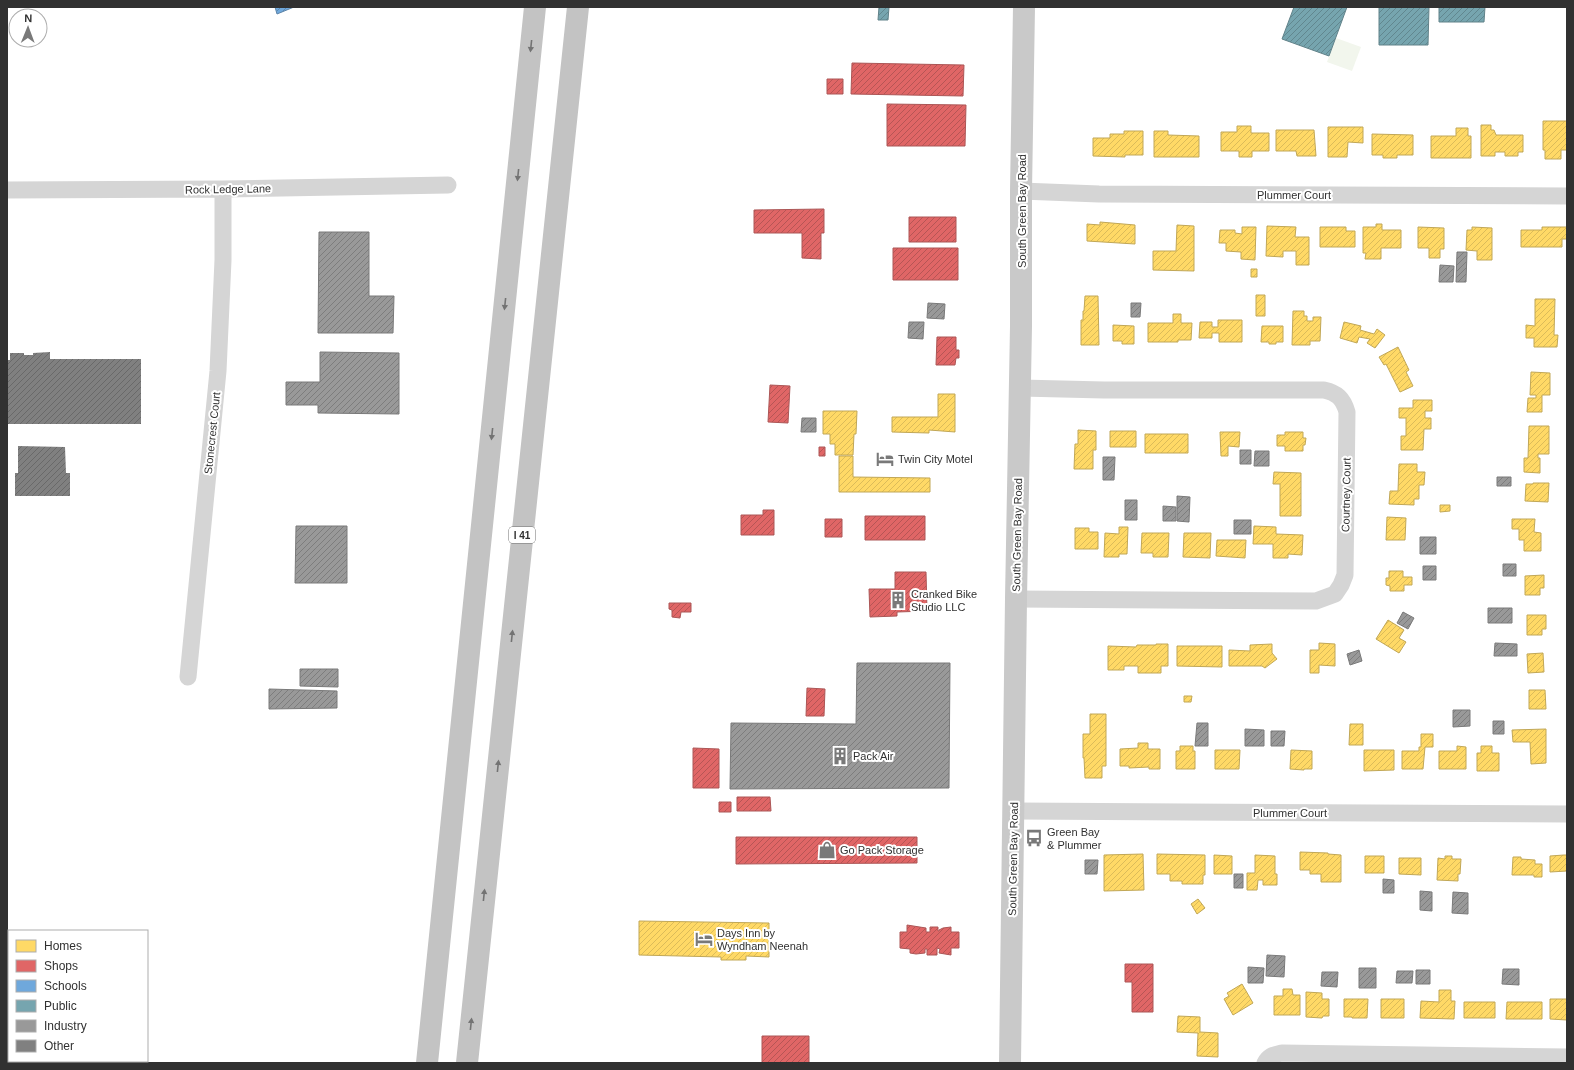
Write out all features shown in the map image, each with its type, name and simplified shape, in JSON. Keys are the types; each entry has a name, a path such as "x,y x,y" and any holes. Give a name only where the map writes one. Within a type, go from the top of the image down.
{"highway":[{"path":"427,1063 535,7"},
{"name":"I 41","path":"467,1063 578,7"}],"main road":[{"name":"South Green Bay Road","path":"1010,1063 1021,326 1021,191 1024,7"}],"street":[{"name":"Rock Ledge Lane","path":"7,190 223,189 448,185"},
{"name":"Stonecrest Court","path":"188,677 218,371 223,260 223,189"},
{"name":"Plummer Court","path":"1021,191 1099,194 1567,196"},
{"name":"Courtney Court","path":"1016,599 1316,601 1335,594 1345,575 1347,412 1344,402 1340,396 1333,392 1324,390 1104,390 1020,388"},
{"name":"Plummer Court","path":"1014,811 1567,814"},
{"path":"1266,1061 1273,1055 1282,1053 1567,1057"}],"shaded area":[{"path":"1336,38 1361,47 1352,71 1327,62"}],"building: Homes":[{"path":"1543,121 1567,121 1567,150 1561,150 1561,159 1545,159 1545,150 1543,150"},
{"path":"1481,125 1491,125 1491,130 1494,130 1496,135 1523,135 1523,152 1518,152 1518,156 1505,156 1505,152 1495,152 1495,156 1481,156"},
{"path":"1237,126 1251,126 1251,133 1269,133 1269,151 1252,151 1252,157 1239,157 1239,151 1221,151 1221,132 1237,132"},
{"path":"1328,127 1363,127 1363,143 1348,142 1347,157 1328,157"},
{"path":"1456,128 1468,128 1468,136 1471,136 1471,158 1431,158 1431,136 1456,136"},
{"path":"1276,130 1314,130 1316,156 1297,156 1296,151 1276,151"},
{"path":"1124,131 1143,131 1143,155 1125,155 1125,157 1093,156 1093,138 1110,138 1110,134 1124,134"},
{"path":"1154,131 1168,131 1168,135 1199,136 1199,157 1154,157"},
{"path":"1372,134 1413,135 1413,155 1397,155 1397,158 1383,158 1383,155 1372,155"},
{"path":"1100,222 1135,225 1135,244 1087,241 1087,224 1100,225"},
{"path":"1376,224 1382,224 1382,230 1401,230 1401,248 1381,248 1381,259 1365,259 1366,253 1363,253 1363,227 1376,227"},
{"path":"1177,225 1194,226 1194,271 1153,270 1153,251 1176,251"},
{"path":"1267,226 1296,227 1295,237 1309,237 1309,265 1296,265 1296,251 1283,251 1283,257 1266,256"},
{"path":"1242,227 1256,227 1255,260 1241,259 1241,252 1226,251 1226,243 1219,243 1220,230 1235,230 1235,233 1242,234"},
{"path":"1320,227 1346,227 1346,231 1355,231 1355,247 1320,247"},
{"path":"1418,227 1444,228 1444,249 1440,249 1440,258 1429,258 1429,248 1418,248"},
{"path":"1472,227 1492,228 1492,260 1477,260 1477,251 1466,250 1467,230 1472,230"},
{"path":"1542,227 1567,227 1567,239 1562,239 1562,247 1521,247 1521,230 1542,230"},
{"path":"1251,269 1257,269 1257,277 1251,277"},
{"path":"1256,295 1265,295 1265,316 1256,316"},
{"path":"1085,296 1098,296 1099,345 1081,345 1081,320 1083,320"},
{"path":"1535,299 1555,299 1554,335 1558,335 1557,347 1534,347 1534,338 1526,338 1526,325 1535,326"},
{"path":"1293,311 1304,311 1304,316 1307,316 1307,321 1313,321 1313,317 1321,317 1320,341 1310,341 1310,345 1292,345"},
{"path":"1173,314 1181,314 1181,323 1192,323 1191,340 1178,340 1178,342 1148,342 1148,323 1173,323"},
{"path":"1218,320 1242,320 1242,342 1219,342 1219,333 1212,333 1212,338 1199,338 1200,322 1212,322 1212,327 1218,327"},
{"path":"1344,322 1361,326 1360,330 1374,334 1377,329 1385,335 1375,348 1367,343 1370,339 1359,337 1357,343 1340,338"},
{"path":"1113,325 1134,326 1134,344 1122,344 1122,341 1113,341"},
{"path":"1262,326 1283,326 1283,342 1269,344 1269,342 1261,342"},
{"path":"1398,347 1409,370 1406,372 1413,386 1400,392 1386,364 1384,365 1379,357"},
{"path":"1531,372 1550,373 1550,395 1542,395 1542,412 1527,412 1528,398 1536,398 1536,395 1530,395"},
{"path":"938,394 955,394 955,432 929,430 929,433 892,432 892,417 938,417"},
{"path":"1413,400 1432,400 1432,411 1425,411 1425,418 1431,418 1431,429 1424,429 1423,450 1401,450 1401,436 1406,436 1406,418 1399,418 1399,408 1413,408"},
{"path":"823,411 857,411 853,455 835,455 835,444 830,444 830,434 823,434"},
{"path":"1529,426 1549,426 1549,454 1538,454 1538,458 1540,458 1540,473 1524,472 1524,458 1528,458"},
{"path":"1078,430 1096,431 1096,450 1093,450 1093,469 1074,469 1075,444 1078,444"},
{"path":"1110,431 1136,431 1136,447 1110,447"},
{"path":"1220,432 1240,432 1239,447 1228,446 1228,456 1221,456"},
{"path":"1285,432 1303,432 1303,438 1306,438 1305,445 1303,445 1303,451 1285,451 1285,446 1277,446 1277,435 1285,435"},
{"path":"1145,434 1188,434 1188,453 1145,453"},
{"path":"839,456 853,456 853,477 930,478 930,492 839,492"},
{"path":"1399,464 1417,464 1417,472 1425,472 1424,485 1419,485 1419,499 1414,499 1414,505 1389,504 1390,491 1398,491"},
{"path":"1274,472 1301,473 1301,516 1280,516 1280,484 1273,484"},
{"path":"1549,483 1548,502 1525,501 1526,484"},
{"path":"1440,505 1450,505 1450,511 1440,512"},
{"path":"1387,517 1406,518 1405,540 1386,540"},
{"path":"1512,519 1535,519 1534,532 1541,533 1541,551 1524,551 1524,540 1519,540 1519,529 1512,529"},
{"path":"1254,526 1276,527 1276,534 1303,535 1302,555 1288,554 1288,558 1273,558 1273,544 1253,544"},
{"path":"1119,527 1128,527 1127,554 1119,554 1119,557 1104,557 1105,533 1119,534"},
{"path":"1075,528 1089,528 1089,532 1098,532 1098,549 1075,549"},
{"path":"1142,533 1169,533 1168,557 1153,557 1153,553 1141,553"},
{"path":"1184,533 1211,533 1210,558 1183,557"},
{"path":"1217,540 1246,540 1245,558 1216,556"},
{"path":"1389,571 1403,571 1403,577 1412,577 1412,585 1404,585 1404,591 1390,591 1390,586 1386,585 1386,578 1389,578"},
{"path":"1544,575 1544,588 1540,588 1540,595 1525,595 1525,576"},
{"path":"1527,615 1546,615 1546,629 1542,629 1542,635 1527,635"},
{"path":"1388,620 1404,630 1399,638 1406,642 1399,653 1376,639"},
{"path":"1319,643 1335,644 1335,666 1319,665 1319,673 1310,673 1310,650 1319,650"},
{"path":"1168,644 1168,666 1161,666 1161,673 1138,673 1138,666 1124,666 1124,670 1108,670 1108,646 1136,647 1137,645"},
{"path":"1272,644 1272,653 1277,659 1265,668 1262,666 1229,666 1229,650 1250,651 1250,645"},
{"path":"1177,646 1222,646 1222,667 1177,666"},
{"path":"1543,653 1544,672 1528,673 1527,654"},
{"path":"1529,690 1545,690 1546,709 1529,709"},
{"path":"1184,696 1192,696 1191,702 1184,702"},
{"path":"1090,714 1106,714 1106,766 1102,766 1102,778 1085,778 1083,734 1090,734"},
{"path":"1350,724 1363,724 1363,745 1349,745"},
{"path":"1546,729 1546,763 1531,764 1530,742 1513,742 1512,730"},
{"path":"1421,734 1433,734 1433,747 1425,747 1423,769 1402,769 1402,751 1419,751 1419,747 1421,747"},
{"path":"1138,743 1148,743 1148,749 1160,749 1160,769 1149,769 1149,767 1129,768 1129,766 1120,766 1120,749 1138,748"},
{"path":"1180,746 1193,746 1193,751 1195,751 1195,769 1176,769 1176,751 1180,751"},
{"path":"1457,746 1466,747 1466,769 1439,769 1439,751 1457,751"},
{"path":"1481,746 1492,746 1492,753 1499,753 1499,771 1477,771 1477,753 1481,753"},
{"path":"1215,750 1240,750 1239,769 1215,769"},
{"path":"1291,750 1312,751 1312,769 1290,769"},
{"path":"1364,750 1394,750 1394,770 1364,771"},
{"path":"1300,852 1341,855 1341,882 1321,882 1321,874 1310,874 1310,870 1300,870"},
{"path":"1143,854 1144,890 1104,891 1104,855"},
{"path":"1157,854 1205,855 1205,875 1203,875 1203,884 1182,884 1182,881 1170,881 1170,874 1157,874"},
{"path":"1214,855 1232,856 1232,874 1214,874"},
{"path":"1255,855 1275,856 1275,874 1277,874 1277,885 1263,885 1263,880 1258,880 1257,890 1247,890 1247,873 1255,873"},
{"path":"1567,855 1567,871 1550,872 1550,856"},
{"path":"1365,856 1384,856 1384,873 1365,873"},
{"path":"1445,856 1452,856 1452,859 1461,859 1458,881 1437,880 1438,858 1445,859"},
{"path":"1513,857 1535,860 1535,864 1542,864 1542,877 1534,877 1534,875 1512,875"},
{"path":"1399,858 1421,858 1421,875 1399,874"},
{"path":"1198,899 1205,908 1197,914 1191,904"},
{"name":"Days Inn by Wyndham Neenah","path":"639,921 769,923 769,957 746,956 746,960 721,960 721,957 639,955"},
{"path":"1242,984 1253,1003 1233,1015 1224,999 1229,996 1227,993"},
{"path":"1283,989 1292,989 1293,995 1300,995 1300,1015 1274,1015 1274,996 1283,996"},
{"path":"1439,990 1451,990 1451,1001 1455,1001 1454,1019 1420,1018 1421,1001 1439,1002"},
{"path":"1306,992 1322,993 1322,999 1329,999 1329,1016 1323,1016 1322,1018 1306,1017"},
{"path":"1344,999 1368,999 1367,1018 1344,1017"},
{"path":"1381,999 1404,999 1404,1018 1381,1018"},
{"path":"1550,999 1567,999 1567,1020 1550,1019"},
{"path":"1464,1002 1495,1002 1495,1018 1464,1018"},
{"path":"1507,1002 1542,1002 1542,1019 1506,1019"},
{"path":"1178,1016 1200,1017 1200,1032 1218,1033 1218,1057 1197,1056 1198,1033 1177,1032"}],"building: Shops":[{"path":"852,63 964,65 963,96 851,94"},
{"path":"827,79 843,79 843,94 827,94"},
{"path":"887,104 966,105 965,146 887,146"},
{"path":"824,209 824,233 821,233 821,259 802,258 802,233 754,233 754,210"},
{"path":"909,217 956,217 956,242 909,242"},
{"path":"893,248 958,248 958,280 893,280"},
{"path":"937,337 956,337 956,350 959,350 959,358 956,358 955,365 936,365"},
{"path":"770,385 790,386 788,423 768,422"},
{"path":"819,447 825,447 825,456 819,456"},
{"path":"763,510 774,510 774,535 741,535 741,515 763,515"},
{"path":"865,516 925,516 925,540 865,540"},
{"path":"825,519 842,519 842,537 825,537"},
{"name":"Cranked Bike Studio LLC","path":"895,572 926,572 927,611 897,612 897,616 870,617 869,589 895,589"},
{"path":"669,603 691,603 691,612 681,612 680,618 672,617 672,610 669,609"},
{"path":"807,688 825,689 824,716 806,716"},
{"path":"693,748 719,749 719,788 693,788"},
{"path":"737,797 770,797 771,811 737,811"},
{"path":"719,802 731,802 731,812 719,812"},
{"name":"Go Pack Storage","path":"736,837 917,837 917,863 736,864"},
{"path":"907,925 926,928 926,932 930,932 930,927 938,927 939,931 943,928 951,927 951,932 959,932 959,948 951,948 951,955 939,953 940,949 937,948 937,955 927,955 927,949 925,949 925,953 910,953 910,949 900,948 900,932 907,932"},
{"path":"1125,964 1153,964 1153,1012 1132,1012 1132,982 1125,982"},
{"path":"762,1036 809,1036 809,1063 762,1063"}],"building: Schools":[{"path":"275,7 294,7 277,14"}],"building: Public":[{"path":"879,7 889,7 888,20 878,20"},
{"path":"1294,7 1347,7 1329,56 1282,39"},
{"path":"1379,7 1429,7 1428,45 1379,45"},
{"path":"1439,7 1485,7 1484,22 1439,22"}],"building: Industry":[{"path":"319,232 369,232 369,296 394,296 393,333 318,333"},
{"path":"1457,252 1467,252 1466,282 1456,282"},
{"path":"1440,265 1454,266 1453,282 1439,282"},
{"path":"928,303 945,304 944,319 927,318"},
{"path":"1131,303 1141,303 1140,317 1131,317"},
{"path":"909,322 924,322 923,339 908,338"},
{"path":"320,352 399,353 399,414 318,413 318,405 286,405 286,382 320,382"},
{"path":"802,418 816,418 816,432 801,432"},
{"path":"1240,450 1251,450 1251,464 1240,464"},
{"path":"1255,451 1269,451 1269,466 1254,466"},
{"path":"1103,457 1115,457 1114,480 1103,480"},
{"path":"1497,477 1511,477 1511,486 1497,486"},
{"path":"1177,496 1190,497 1189,522 1177,521"},
{"path":"1125,500 1137,500 1137,520 1125,520"},
{"path":"1163,506 1176,507 1176,521 1163,521"},
{"path":"1234,520 1251,520 1251,534 1234,534"},
{"path":"296,526 347,526 347,583 295,583"},
{"path":"1420,537 1436,537 1436,554 1420,554"},
{"path":"1503,564 1516,564 1516,576 1503,576"},
{"path":"1423,566 1436,566 1436,580 1423,580"},
{"path":"1488,608 1512,608 1512,623 1488,623"},
{"path":"1403,612 1414,618 1408,629 1397,623"},
{"path":"1495,643 1517,644 1517,656 1494,656"},
{"path":"1359,650 1362,661 1350,665 1347,654"},
{"name":"Pack Air","path":"857,663 950,663 949,788 730,789 731,723 856,724"},
{"path":"300,669 338,669 338,687 300,686"},
{"path":"269,689 337,691 337,708 269,709"},
{"path":"1453,710 1470,710 1470,726 1453,727"},
{"path":"1493,721 1504,721 1504,734 1493,734"},
{"path":"1197,723 1208,723 1208,746 1195,746"},
{"path":"1245,729 1264,730 1264,746 1245,746"},
{"path":"1271,731 1285,731 1284,746 1271,746"},
{"path":"1085,860 1098,860 1097,874 1085,874"},
{"path":"1234,874 1243,874 1243,888 1234,888"},
{"path":"1383,879 1394,880 1394,893 1383,893"},
{"path":"1420,891 1432,892 1432,911 1420,910"},
{"path":"1453,892 1468,893 1468,914 1452,913"},
{"path":"1267,955 1285,956 1284,977 1266,976"},
{"path":"1248,967 1264,968 1263,983 1248,983"},
{"path":"1359,968 1376,968 1376,988 1359,988"},
{"path":"1503,969 1519,969 1519,985 1502,984"},
{"path":"1416,970 1430,970 1430,984 1416,984"},
{"path":"1397,971 1413,971 1412,983 1396,983"},
{"path":"1322,972 1338,972 1337,987 1321,986"}],"building: Other":[{"path":"50,352 50,359 141,359 141,424 7,424 7,360 10,360 10,353 24,353 24,355 33,355 33,353"},
{"path":"18,446 65,447 66,473 70,473 70,496 15,496 15,473 18,473"}],"place":[{"name":"Twin City Motel","path":"885,459"},
{"name":"Cranked Bike Studio LLC","path":"898,600"},
{"name":"Pack Air","path":"840,756"},
{"name":"Green Bay & Plummer","path":"1034,838"},
{"name":"Go Pack Storage","path":"827,850"},
{"name":"Days Inn by Wyndham Neenah","path":"704,939"}]}
